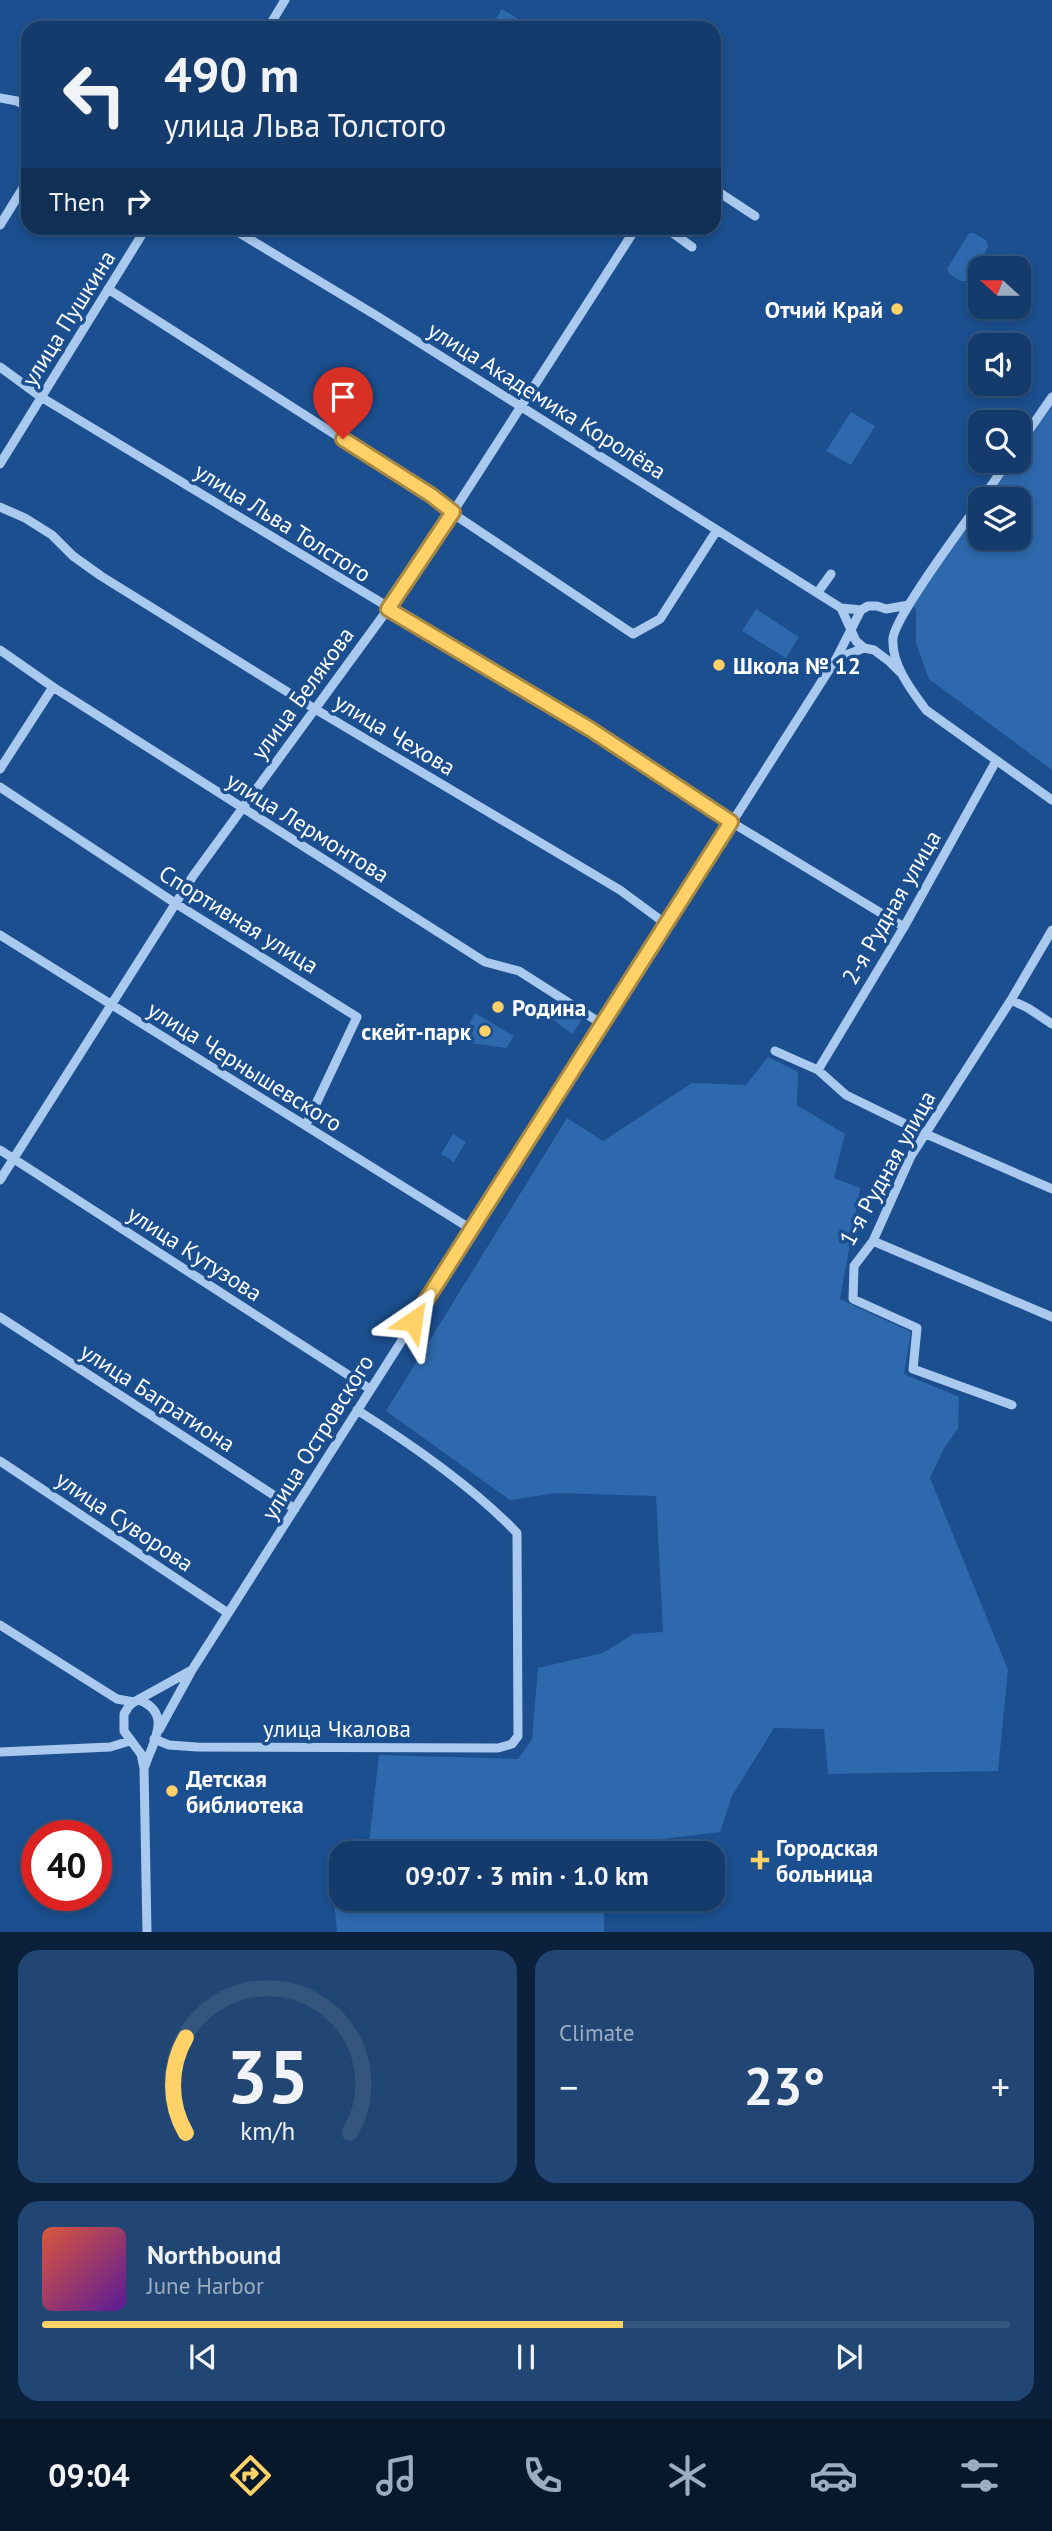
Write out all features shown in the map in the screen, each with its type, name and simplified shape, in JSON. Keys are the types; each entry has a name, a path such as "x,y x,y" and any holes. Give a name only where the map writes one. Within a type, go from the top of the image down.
{"street":[{"path":"272,21 285,0"},
{"path":"0,98 21,103"},
{"path":"0,225 21,191"},
{"path":"721,194 755,216"},
{"name":"улица Пушкина","path":"0,464 142,235"},
{"name":"улица Академика Королёва","path":"242,235 841,608"},
{"name":"улица Белякова","path":"0,1181 176,903 242,807 388,609 631,235"},
{"path":"676,235 692,247"},
{"path":"108,289 431,495 633,634 660,619 717,530"},
{"name":"улица Льва Толстого","path":"0,367 41,397 590,729 731,822 904,927"},
{"path":"1031,427 1052,397"},
{"name":"улица Чехова","path":"0,507 25,518 52,535 73,556 101,576 315,709 620,890 666,924"},
{"path":"968,519 895,630 893,640 902,674 910,690 926,710 1052,800"},
{"path":"818,592 831,574"},
{"path":"852,629 861,610 868,606 886,609 909,606"},
{"path":"841,608 861,610"},
{"path":"841,608 856,641 902,674"},
{"path":"886,609 893,620 895,630"},
{"name":"улица Островского","path":"144,1768 156,1735 192,1670 836,659 852,629"},
{"path":"836,659 881,648 893,640"},
{"name":"улица Лермонтова","path":"0,650 53,687 485,962 519,971 602,1024"},
{"path":"0,769 53,687"},
{"name":"2-я Рудная улица","path":"818,1070 904,927 996,761"},
{"name":"Спортивная улица","path":"0,787 176,903 357,1017 306,1125"},
{"name":"1-я Рудная улица","path":"1013,1405 913,1369 916,1328 853,1299 854,1266 873,1241 911,1156 1052,930"},
{"name":"улица Чернышевского","path":"0,935 471,1229"},
{"path":"1010,1000 1052,1024"},
{"path":"775,1051 818,1070 845,1095 1052,1189"},
{"name":"улица Кутузова","path":"0,1150 370,1389"},
{"path":"873,1241 1052,1317"},
{"name":"улица Багратиона","path":"0,1317 295,1509"},
{"name":"улица Чкалова","path":"156,1735 169,1745 197,1747 498,1748 512,1744 517,1736 517,1532 497,1512 393,1433 357,1410"},
{"name":"улица Суворова","path":"0,1461 228,1613"},
{"path":"0,1625 117,1699 136,1701 152,1707 157,1714 156,1735 141,1742 130,1741 110,1747 0,1752"},
{"name":"улица Островского","path":"136,1701 192,1670"},
{"path":"117,1699 125,1713"},
{"path":"130,1741 122,1722 125,1713 136,1701"},
{"name":"улица Островского","path":"130,1741 141,1754 144,1768 147,1932"}],"shaded area":[{"path":"502,9 522,21 494,21"},
{"path":"969,233 987,241 988,247 983,256 968,256 968,281 961,281 949,274 947,269"},
{"path":"1052,400 1052,770 929,679 916,643 916,610 911,603 968,520 968,550 1031,550 1031,487 991,487 1001,473 1031,473 1031,431"},
{"path":"851,412 875,426 851,465 826,451"},
{"path":"756,609 799,637 786,658 742,631"},
{"path":"558,998 585,1015 572,1034 552,1019 552,1007"},
{"name":"скейт-парк","path":"475,1013 514,1036 506,1048 449,1040 454,1030 465,1031"},
{"path":"768,1057 798,1072 797,1105 845,1134 834,1178 860,1188 840,1299 911,1332 904,1374 959,1397 958,1429 944,1448 930,1478 1008,1670 998,1771 828,1774 824,1729 774,1728 732,1796 720,1832 647,1841 369,1841 379,1755 518,1759 532,1739 538,1668 603,1653 633,1634 663,1632 656,1496 556,1493 510,1500 386,1411 567,1118 603,1141 692,1083 746,1085"},
{"path":"453,1134 466,1142 454,1162 441,1154"},
{"path":"335,1911 604,1911 604,1932 337,1932"}],"place":[{"name":"Отчий Край","path":"897,309"},
{"name":"Школа № 12","path":"719,665"},
{"name":"Родина","path":"498,1007"},
{"name":"скейт-парк","path":"485,1031"},
{"name":"Детская библиотека","path":"172,1791"},
{"name":"Городская больница","path":"760,1860"}],"route":[{"path":"343,439 453,512 388,609 590,729 731,822 413,1321"}]}
